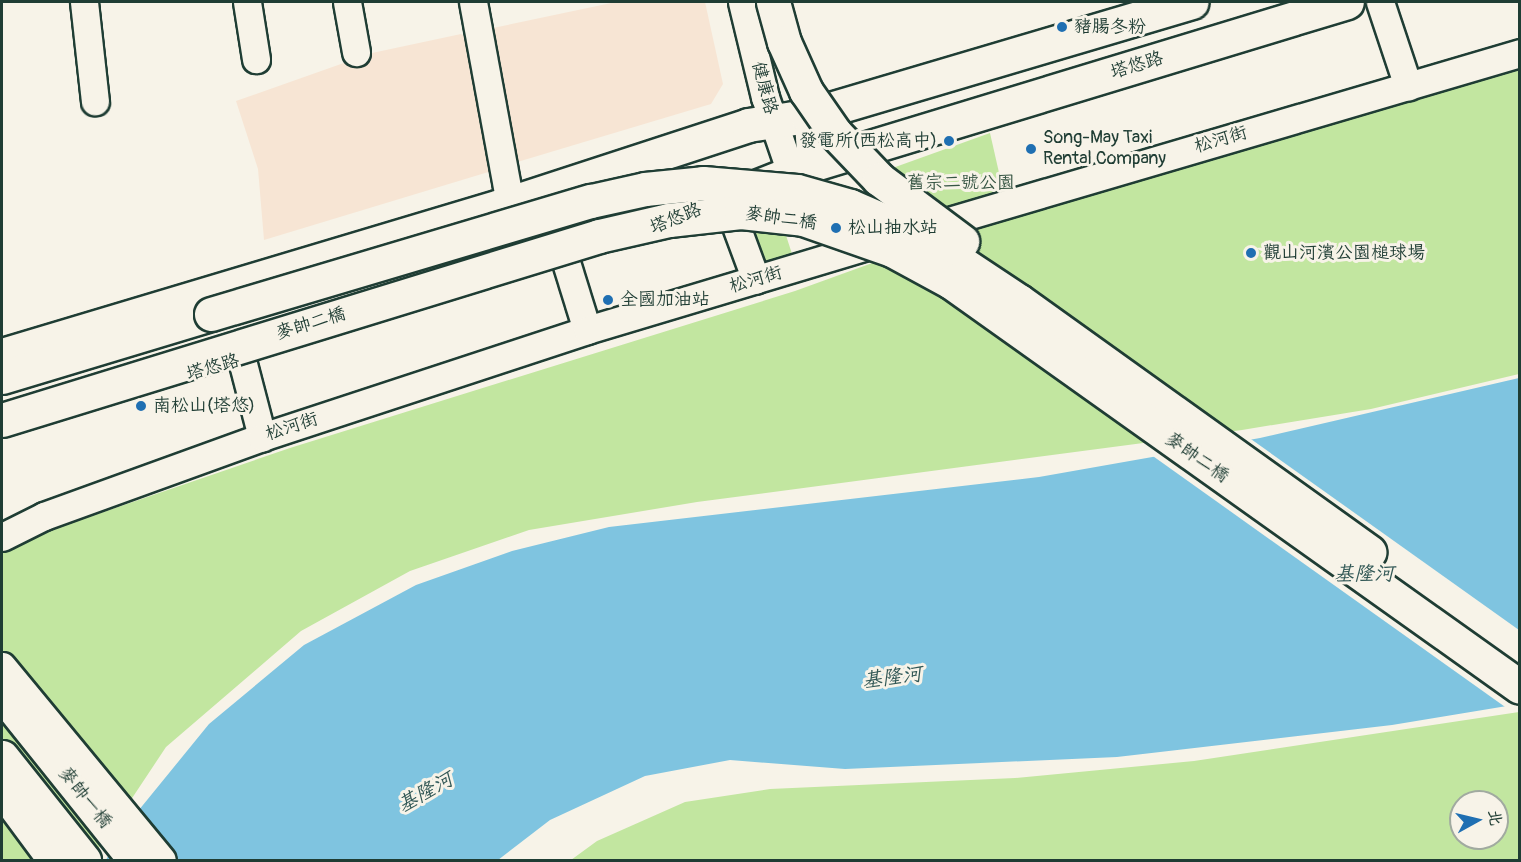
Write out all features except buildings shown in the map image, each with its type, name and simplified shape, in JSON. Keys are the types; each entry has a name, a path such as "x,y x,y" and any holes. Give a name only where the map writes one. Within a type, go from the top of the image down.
{"main road":[{"path":"2,355 510,203 748,125 807,116 1191,2"},
{"name":"塔悠路","path":"2,428 242,360 734,206 801,170 1347,2"},
{"path":"768,6 806,91 835,133 879,178 987,260 1019,301"},
{"name":"麥帥二橋","path":"2,377 591,201 645,189 703,183 787,189 850,207 924,238 1019,301 1520,659"},
{"path":"2,398 626,212 687,201 734,206"},
{"name":"麥帥二橋","path":"2,420 599,236 734,206 803,219 850,232 892,250 951,282 1520,687"},
{"name":"麥帥一橋","path":"2,694 134,861"},
{"path":"2,756 84,861"}],"street":[{"path":"84,2 95,101"},
{"path":"247,2 256,59"},
{"path":"347,2 356,52"},
{"path":"1380,2 1408,87"},
{"name":"健康路","path":"768,6 807,116 801,170"},
{"name":"健康路","path":"768,6 772,121 801,170"},
{"path":"475,12 510,203"},
{"name":"松河街","path":"2,537 44,516 262,437 587,330 1000,204 1520,53"},
{"path":"734,206 756,280"},
{"path":"565,259 587,330"},
{"path":"242,360 262,437"},
{"path":"2,666 162,861"},
{"path":"2,794 51,861"}],"shaded area":[{"path":"616,2 705,2 723,84 711,104 514,163 488,37 493,28"},
{"path":"461,34 470,41 495,170 264,240 258,169 236,101 372,53"}],"green space":[{"path":"1519,68 1519,374 1371,409 1242,430 697,502 529,530 410,571 301,631 166,747 91,860 2,860 2,553 19,541 290,448 795,291 969,228"},
{"name":"舊宗二號公園","path":"990,133 1007,208 951,224 887,170"},
{"path":"781,220 795,264 761,275 747,231"},
{"path":"1519,712 1519,860 571,860 597,841 685,802 770,789 1015,778 1194,761"}],"water":[{"name":"基隆河","path":"1519,378 1519,704 1392,725 1117,757 845,769 730,760 645,776 550,820 498,860 106,860 121,832 209,724 304,645 416,585 512,551 609,527 1039,477 1260,438"}],"pier":[{"path":"1248,437 1519,630 1520,707 1508,709 1150,454"}],"place":[{"name":"豬腸冬粉","path":"1062,27"},
{"name":"發電所(西松高中)","path":"949,141"},
{"name":"Song-May Taxi Rental Company","path":"1031,149"},
{"name":"松山抽水站","path":"836,228"},
{"name":"觀山河濱公園槌球場","path":"1251,253"},
{"name":"全國加油站","path":"608,300"},
{"name":"南松山(塔悠)","path":"141,406"}]}
